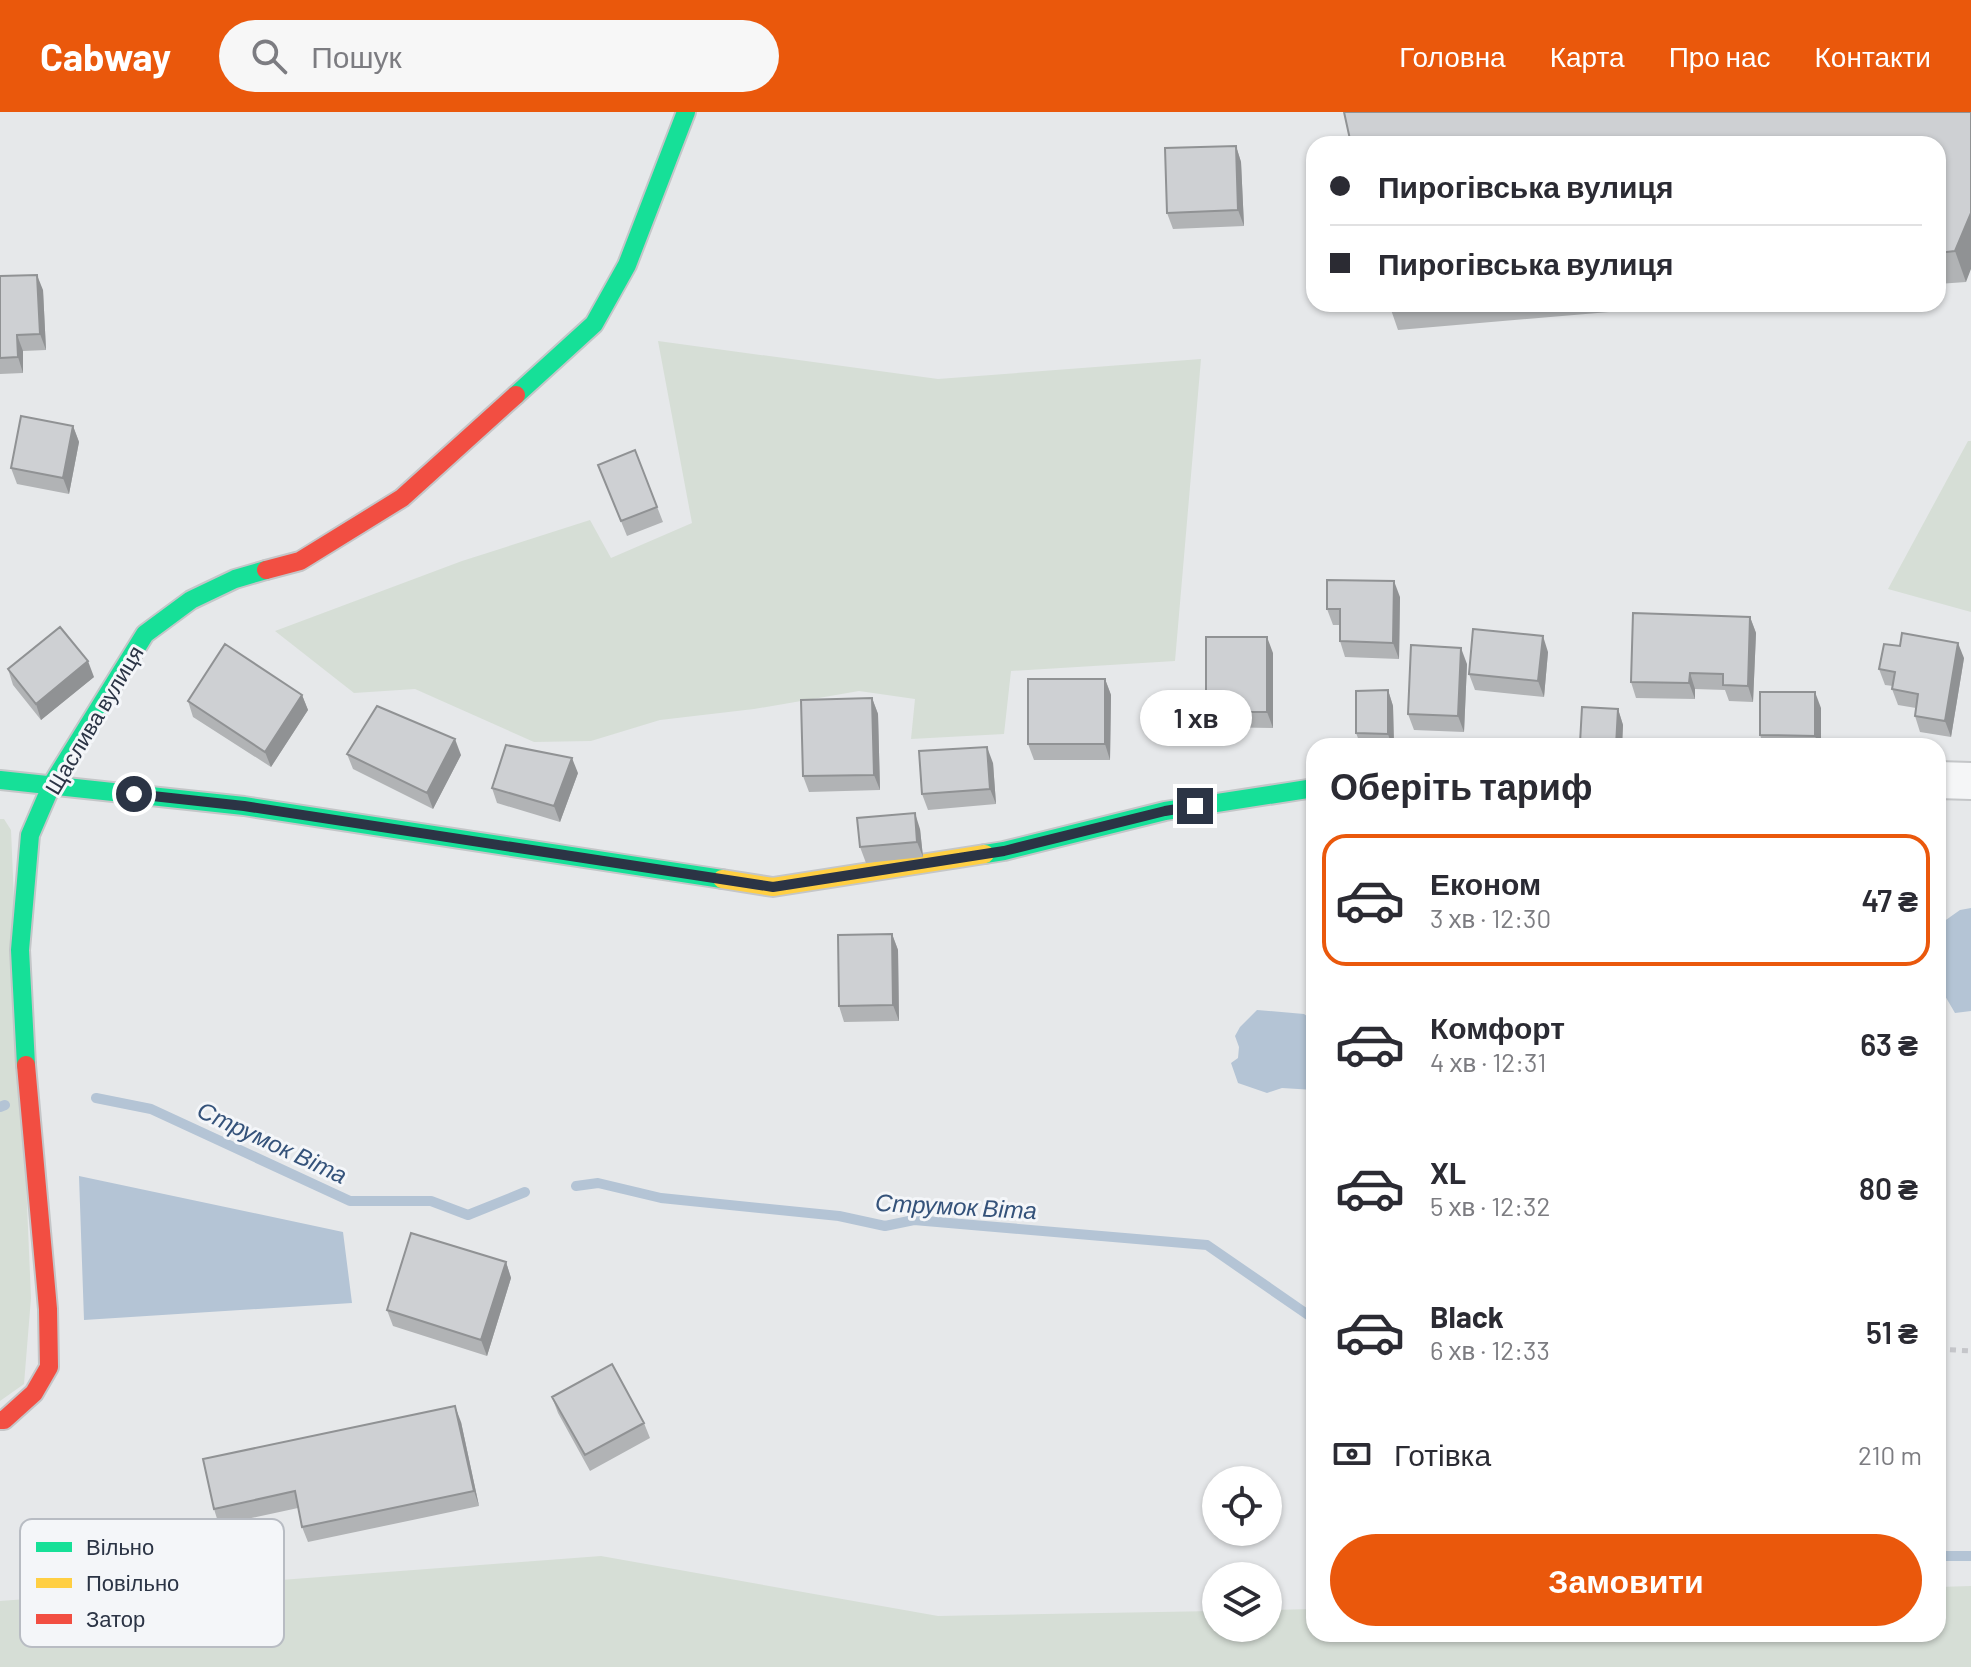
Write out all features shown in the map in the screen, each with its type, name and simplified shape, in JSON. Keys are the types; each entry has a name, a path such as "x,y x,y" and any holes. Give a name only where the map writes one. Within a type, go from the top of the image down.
{"street":[{"name":"Щаслива вулиця","path":"0,1420 4,1420 34,1393 49,1367 48,1309 22,1017 20,950 30,835 52,784 145,634 191,600 235,579 300,561 402,498 594,324 627,265 686,112"},
{"path":"0,780 244,806 773,887 1004,851 1165,811 1306,789"},
{"path":"1946,780 1971,781"}],"path":[{"path":"1946,1349 1971,1351"}],"shaded area":[{"path":"658,341 938,379 1201,359 1175,661 1011,671 1004,734 911,739 915,699 859,691 754,709 660,720 591,741 534,742 415,689 354,693 275,631 462,561 590,520 611,558 692,523"},
{"path":"1968,441 1971,441 1971,612 1888,589"},
{"path":"0,819 4,819 11,830 31,1298 24,1384 0,1401"},
{"path":"601,1556 938,1616 1202,1611 1202,1642 1282,1642 1282,1610 1306,1609 1306,1642 1946,1642 1946,1587 1971,1586 1971,1667 0,1667 0,1601 20,1600 20,1647 284,1647 284,1580"}],"water":[{"path":"1971,908 1971,1011 1955,1013 1946,998 1946,920 1960,910"},
{"path":"1257,1010 1306,1015 1306,1090 1282,1088 1267,1093 1238,1083 1231,1063 1238,1058 1239,1047 1235,1036"},
{"path":"79,1176 343,1232 352,1303 84,1320"}],"building":[{"path":"1344,112 1971,112 1971,213 1955,251 1946,252 1946,136 1349,136"},
{"path":"1236,146 1238,210 1167,213 1165,148"},
{"path":"37,275 40,334 17,335 18,357 0,358 0,276"},
{"path":"21,416 73,426 63,478 11,468"},
{"path":"635,450 657,507 621,521 598,465"},
{"path":"1327,580 1394,581 1393,643 1340,641 1340,609 1327,609"},
{"path":"1633,613 1750,617 1748,686 1723,685 1723,674 1690,673 1689,683 1631,682"},
{"path":"60,627 88,661 36,704 8,669"},
{"path":"1473,629 1543,636 1538,681 1469,674"},
{"path":"1902,633 1958,643 1945,721 1915,716 1918,694 1892,689 1895,672 1879,669 1884,644 1900,646"},
{"path":"1206,637 1267,637 1267,712 1206,712"},
{"path":"225,644 302,695 265,752 188,701"},
{"path":"1411,645 1461,648 1458,716 1408,714"},
{"path":"1028,679 1105,679 1105,744 1028,744"},
{"path":"1388,690 1388,734 1356,733 1356,691"},
{"path":"1760,692 1815,692 1815,736 1760,735"},
{"path":"872,698 874,775 803,776 801,700"},
{"path":"377,706 455,739 427,793 347,754"},
{"path":"1582,707 1618,709 1616,738 1580,738"},
{"path":"506,745 572,758 554,806 492,788"},
{"path":"987,747 990,789 922,794 919,751"},
{"path":"915,813 917,842 860,847 857,818"},
{"path":"892,934 893,1005 839,1006 838,935"},
{"path":"411,1233 506,1262 481,1340 387,1310"},
{"path":"612,1364 644,1423 585,1455 552,1397"},
{"path":"455,1406 474,1491 302,1527 295,1491 214,1509 203,1459"}],"waterway":[{"name":"Струмок Віта","path":"96,1098 151,1109 350,1201 431,1201 468,1215 525,1192"},
{"name":"Струмок Віта","path":"0,1107 5,1105"},
{"name":"Струмок Віта","path":"576,1186 598,1183 661,1198 839,1216 885,1226 914,1220 1207,1245 1306,1313"},
{"name":"Струмок Віта","path":"1946,1556 1971,1556"}],"traffic: fast":[{"path":"516,395 594,324 627,265 686,112"},
{"path":"26,1065 20,950 30,835 52,784 145,634 191,600 235,579 266,570"},
{"path":"0,780 244,806 722,879"},
{"path":"985,854 1165,811 1306,789"}],"traffic: slow":[{"path":"722,879 773,887 985,854"}],"traffic: jam":[{"path":"266,570 300,561 402,498 516,395"},
{"path":"0,1420 4,1420 34,1393 49,1367 48,1309 26,1065"}],"route":[{"path":"134,794 244,806 773,887 1004,851 1195,806"}]}
